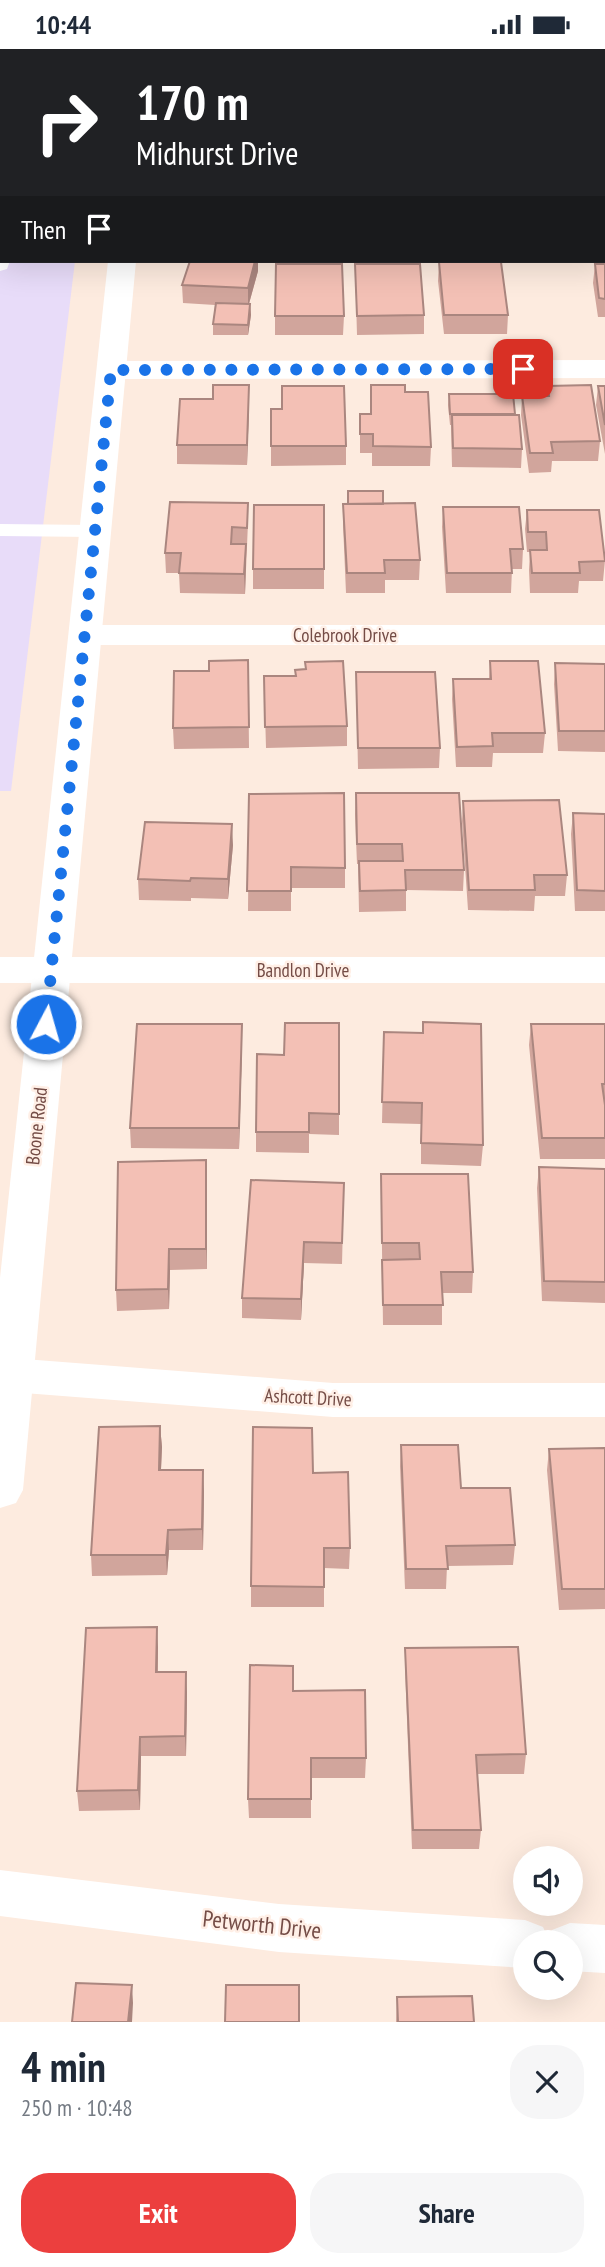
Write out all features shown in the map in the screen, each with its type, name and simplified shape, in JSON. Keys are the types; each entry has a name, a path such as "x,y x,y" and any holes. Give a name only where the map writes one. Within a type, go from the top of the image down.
{"street":[{"name":"Boone Road","path":"0,1490 7,1393 122,263"},
{"path":"111,370 605,369"},
{"name":"Colebrook Drive","path":"85,635 605,635"},
{"name":"Bandlon Drive","path":"0,970 605,970"},
{"name":"Ashcott Drive","path":"7,1393 333,1400 605,1400"},
{"name":"Petworth Drive","path":"0,1893 279,1928 513,1943"},
{"path":"583,1948 605,1949"}],"lane":[{"path":"0,530 94,531"}],"shaded area":[{"path":"0,263 75,263 11,791 0,791"}],"building":[{"path":"189,263 254,263 248,288 182,285"},
{"path":"439,263 501,263 508,315 444,315"},
{"path":"276,264 342,264 344,316 275,316"},
{"path":"355,264 420,264 424,315 357,316"},
{"path":"595,264 605,264 605,299 599,298"},
{"path":"216,303 250,304 248,325 213,324"},
{"path":"213,385 249,385 247,445 177,445 180,399 213,399"},
{"path":"371,385 405,385 405,392 428,392 431,447 373,446 373,434 360,434 360,414 371,414"},
{"path":"591,385 600,441 551,442 553,453 530,453 522,396 549,396 548,386"},
{"path":"282,386 344,386 346,446 271,446 271,409 282,409"},
{"path":"598,386 605,386 605,425"},
{"path":"449,394 513,394 515,414 450,414"},
{"path":"452,415 519,415 522,449 453,448"},
{"path":"348,491 383,491 383,504 348,504"},
{"path":"170,502 248,503 247,528 232,527 231,544 246,544 244,574 179,573 181,553 165,553"},
{"path":"415,503 420,560 384,560 385,573 347,573 343,504"},
{"path":"254,505 324,505 324,569 253,569"},
{"path":"443,507 519,507 523,549 510,549 512,573 447,573"},
{"path":"527,510 599,510 605,561 579,562 580,573 532,573 530,550 547,550 546,532 528,532"},
{"path":"248,660 249,727 173,728 174,671 209,671 209,661"},
{"path":"343,661 347,726 265,727 264,676 296,676 295,670 306,669 305,662"},
{"path":"490,661 538,661 545,733 492,733 493,746 457,747 453,679 491,679"},
{"path":"555,663 605,664 605,731 559,731"},
{"path":"356,672 435,672 440,748 358,748"},
{"path":"344,793 345,868 291,867 291,891 247,891 249,794"},
{"path":"356,793 459,793 464,870 405,870 406,890 360,891 359,861 403,861 402,844 357,844"},
{"path":"559,800 567,875 534,875 535,890 469,890 463,801"},
{"path":"573,813 605,814 605,891 577,890"},
{"path":"145,822 232,824 228,879 138,879"},
{"path":"423,1022 481,1024 483,1145 421,1143 422,1103 382,1102 384,1032 423,1033"},
{"path":"285,1023 339,1023 339,1114 309,1113 309,1132 256,1132 257,1054 284,1055"},
{"path":"137,1024 242,1024 239,1128 130,1128"},
{"path":"531,1024 605,1024 605,1084 602,1084 605,1138 542,1138"},
{"path":"206,1160 206,1249 169,1249 168,1289 116,1290 118,1162"},
{"path":"539,1167 605,1169 605,1282 544,1281"},
{"path":"381,1174 468,1174 473,1272 441,1272 443,1305 383,1305 382,1260 420,1259 419,1243 382,1243"},
{"path":"251,1180 344,1183 342,1243 304,1242 301,1299 242,1298"},
{"path":"160,1426 159,1470 203,1470 202,1529 168,1530 166,1555 91,1555 99,1427"},
{"path":"253,1427 312,1428 313,1473 348,1472 350,1548 324,1548 324,1587 251,1586"},
{"path":"401,1445 458,1445 461,1488 510,1488 515,1545 446,1546 448,1569 406,1569"},
{"path":"605,1448 605,1589 562,1589 549,1449"},
{"path":"157,1627 156,1672 186,1672 185,1736 140,1737 138,1790 77,1791 86,1628"},
{"path":"518,1647 526,1754 476,1755 481,1830 413,1830 405,1648"},
{"path":"250,1665 293,1666 293,1691 365,1690 366,1758 311,1758 311,1799 248,1799"},
{"path":"76,1983 132,1985 128,2022 72,2022"},
{"path":"226,1985 299,1985 299,2022 225,2022"},
{"path":"472,1996 474,2022 398,2022 397,1997"}],"route":[{"path":"46,1024 111,370 523,369"}]}
